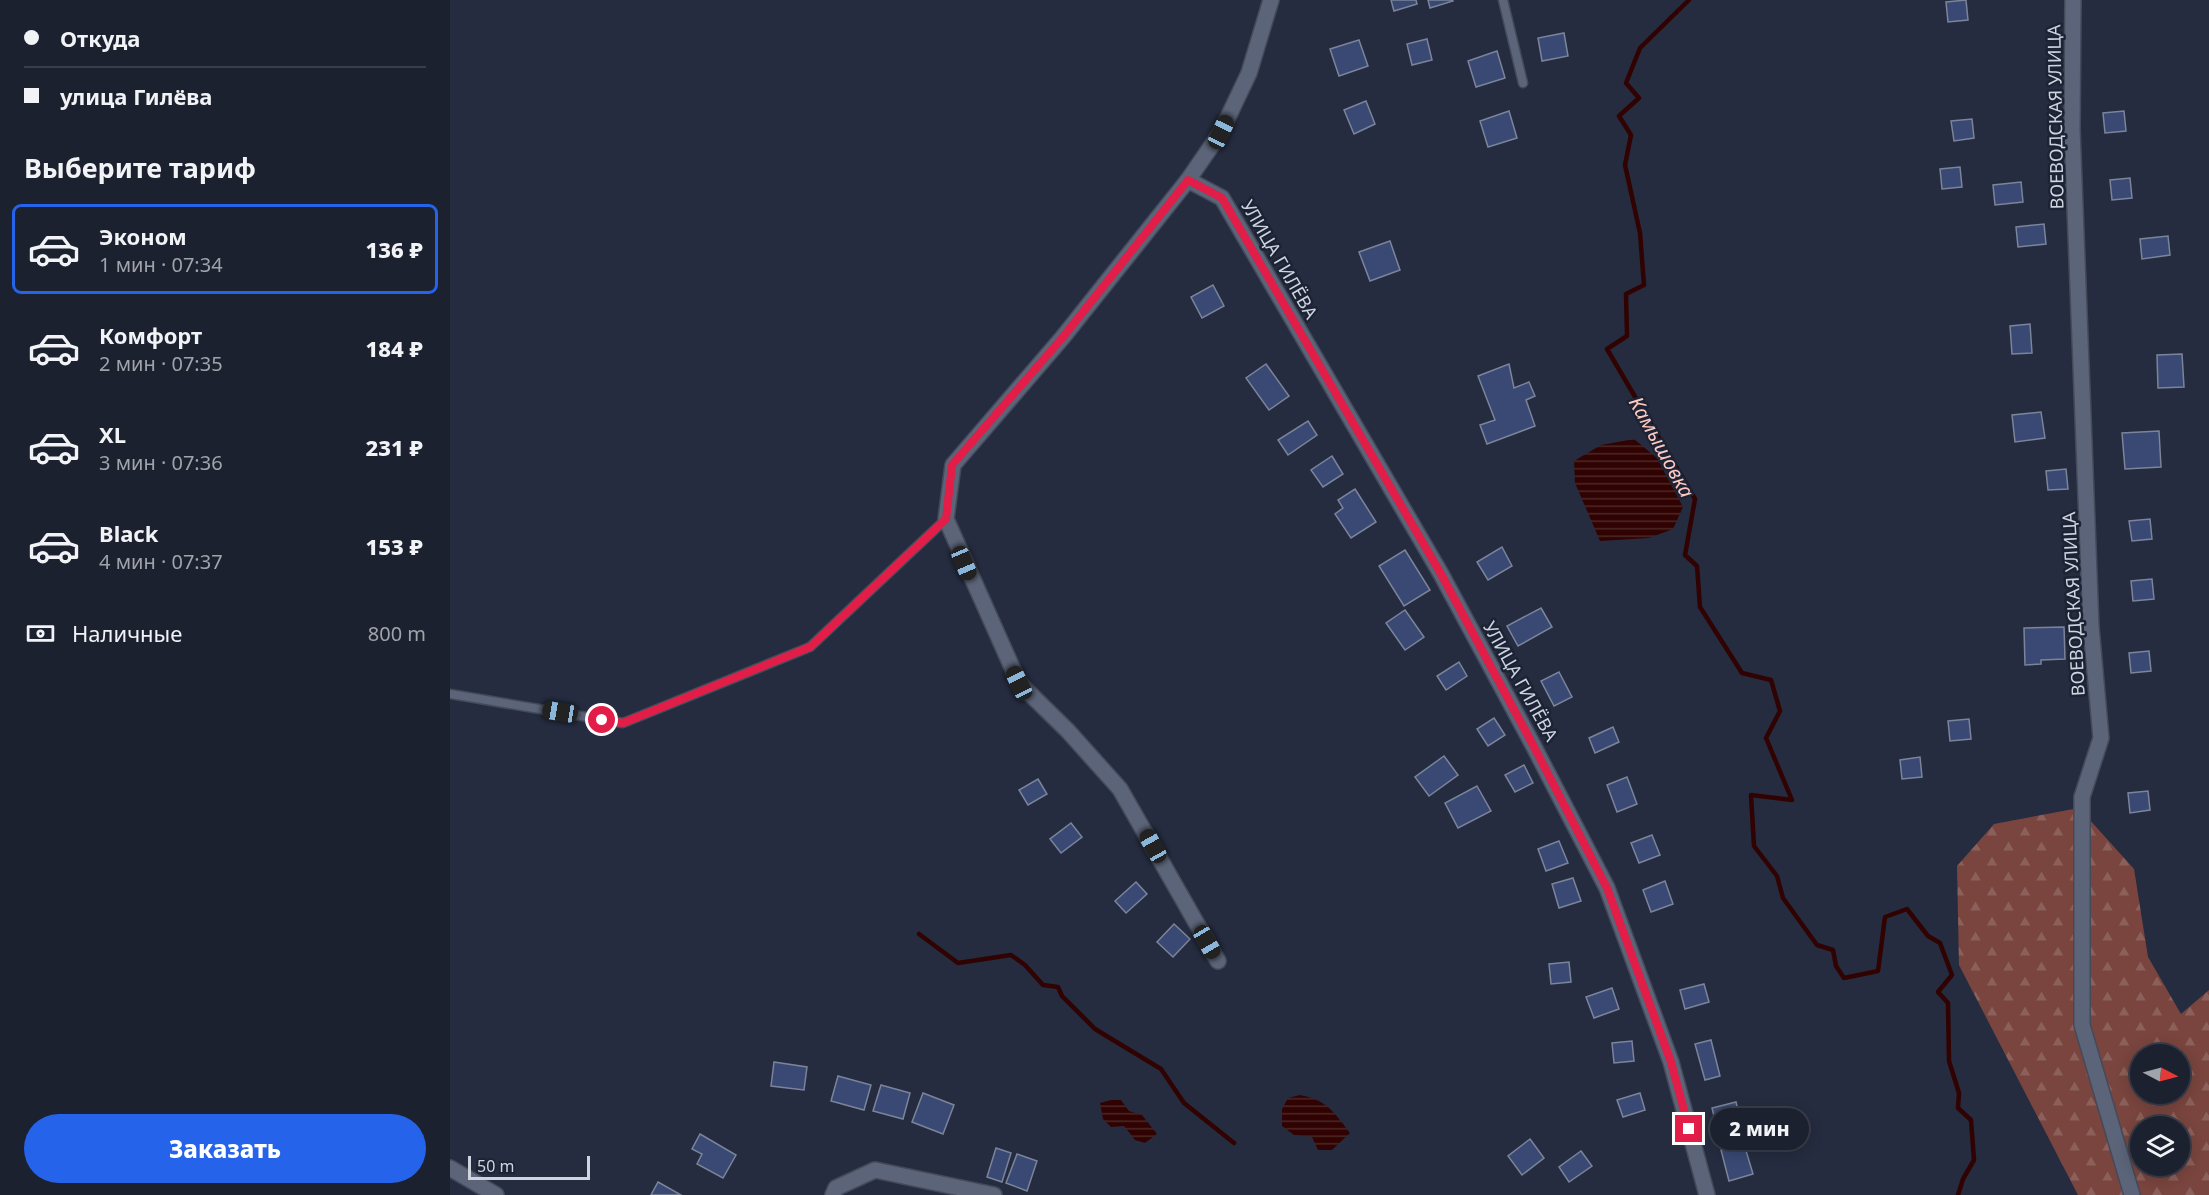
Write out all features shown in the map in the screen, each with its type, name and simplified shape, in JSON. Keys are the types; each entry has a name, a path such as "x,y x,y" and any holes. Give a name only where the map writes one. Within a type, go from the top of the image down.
{"street":[{"path":"1218,961 1120,789 1068,731 1019,683 946,519 952,465 1063,337 1188,180 1221,132 1249,74 1271,0"},
{"name":"ВОЕВОДСКАЯ УЛИЦА","path":"2073,0 2072,129 2091,627 2101,738 2082,797 2082,1025 2132,1195"},
{"name":"УЛИЦА ГИЛЁВА","path":"1188,180 1222,198 1441,574 1607,888 1671,1062 1707,1195"},
{"path":"450,1168 496,1195"},
{"path":"832,1195 836,1188 875,1170 994,1195"}],"lane":[{"path":"1503,0 1523,83"},
{"path":"450,694 623,723 810,647 946,519"}],"green space":[{"path":"2079,808 2134,869 2148,957 2181,1014 2209,990 2209,1195 2078,1195 1959,965 1957,866 1994,824"}],"shaded area":[{"path":"1634,439 1657,458 1683,507 1673,529 1649,538 1600,541 1575,483 1574,461 1601,445"},
{"path":"1300,1095 1317,1100 1329,1108 1350,1133 1332,1150 1318,1150 1312,1137 1294,1135 1282,1126 1282,1109 1288,1098"},
{"path":"1121,1100 1129,1111 1142,1115 1157,1134 1145,1143 1135,1140 1124,1126 1111,1127 1103,1119 1100,1103"}],"building":[{"path":"1391,0 1416,0 1417,4 1394,11"},
{"path":"1428,0 1452,0 1453,1 1430,8"},
{"path":"1966,0 1968,20 1948,22 1946,2"},
{"path":"1564,33 1568,56 1542,61 1538,38"},
{"path":"1427,39 1432,60 1412,65 1407,44"},
{"path":"1359,40 1368,66 1339,76 1330,49"},
{"path":"1497,51 1505,78 1476,87 1468,61"},
{"path":"1366,101 1375,124 1354,134 1344,110"},
{"path":"1509,111 1517,138 1488,147 1480,121"},
{"path":"2124,111 2126,131 2105,133 2103,113"},
{"path":"1972,119 1974,138 1954,141 1951,121"},
{"path":"1960,167 1962,187 1942,189 1940,169"},
{"path":"2130,178 2132,198 2112,200 2110,180"},
{"path":"2021,182 2023,202 1995,205 1993,185"},
{"path":"2044,224 2046,244 2018,247 2016,227"},
{"path":"2168,236 2170,255 2142,259 2140,239"},
{"path":"1390,241 1400,270 1370,281 1359,252"},
{"path":"1213,285 1224,306 1202,318 1191,297"},
{"path":"2030,324 2032,353 2012,354 2010,326"},
{"path":"2182,354 2184,387 2158,388 2157,355"},
{"path":"1266,364 1289,396 1269,410 1246,378"},
{"path":"1509,364 1514,388 1529,382 1535,396 1526,400 1535,426 1487,444 1480,425 1495,420 1478,376"},
{"path":"2041,412 2045,438 2015,442 2012,415"},
{"path":"1308,421 1317,435 1288,455 1278,440"},
{"path":"2159,431 2161,467 2125,469 2122,433"},
{"path":"1332,456 1343,474 1323,487 1311,470"},
{"path":"2066,469 2068,489 2048,490 2046,471"},
{"path":"1355,489 1376,522 1351,538 1335,514 1343,508 1338,500"},
{"path":"2150,519 2152,539 2132,541 2129,521"},
{"path":"1502,547 1512,566 1488,580 1477,562"},
{"path":"1405,550 1430,590 1404,606 1379,566"},
{"path":"2152,579 2154,599 2133,601 2131,581"},
{"path":"1541,608 1552,627 1518,646 1507,626"},
{"path":"1405,610 1424,637 1405,650 1386,623"},
{"path":"2064,627 2065,659 2041,660 2041,664 2025,665 2024,628"},
{"path":"2149,651 2151,671 2131,673 2129,653"},
{"path":"1459,662 1467,676 1446,690 1437,676"},
{"path":"1559,672 1572,697 1554,706 1541,681"},
{"path":"1494,718 1505,735 1488,746 1477,729"},
{"path":"1969,719 1971,739 1950,741 1948,721"},
{"path":"1613,727 1619,742 1595,753 1589,738"},
{"path":"1444,756 1458,775 1429,796 1415,777"},
{"path":"1920,757 1922,777 1902,779 1900,760"},
{"path":"1524,765 1533,783 1515,792 1505,775"},
{"path":"1627,777 1637,804 1617,812 1607,785"},
{"path":"1038,779 1047,794 1028,805 1019,790"},
{"path":"1477,786 1491,811 1458,828 1445,803"},
{"path":"2148,791 2150,810 2130,813 2128,793"},
{"path":"1071,823 1082,837 1061,853 1050,839"},
{"path":"1652,835 1660,855 1639,863 1631,843"},
{"path":"1559,841 1568,863 1546,871 1538,849"},
{"path":"1573,878 1581,901 1559,908 1552,884"},
{"path":"1665,881 1673,904 1651,912 1643,890"},
{"path":"1136,882 1147,894 1126,913 1115,901"},
{"path":"1174,924 1190,939 1173,957 1157,942"},
{"path":"1569,962 1571,982 1551,984 1549,964"},
{"path":"1704,984 1709,1002 1685,1009 1680,990"},
{"path":"1612,988 1619,1009 1594,1018 1586,997"},
{"path":"1711,1040 1720,1076 1705,1080 1695,1044"},
{"path":"1632,1041 1634,1061 1614,1063 1612,1043"},
{"path":"774,1062 807,1067 804,1090 771,1086"},
{"path":"838,1076 871,1085 864,1110 831,1101"},
{"path":"881,1085 910,1093 903,1119 873,1111"},
{"path":"923,1093 954,1105 943,1134 912,1122"},
{"path":"1640,1093 1645,1110 1623,1117 1617,1100"},
{"path":"1736,1102 1741,1122 1717,1128 1712,1108"},
{"path":"700,1134 736,1155 723,1178 697,1164 702,1154 692,1149"},
{"path":"1530,1139 1544,1158 1522,1175 1508,1156"},
{"path":"1744,1144 1753,1174 1729,1181 1721,1150"},
{"path":"996,1148 1011,1153 1002,1182 987,1177"},
{"path":"1581,1151 1592,1166 1569,1182 1559,1167"},
{"path":"1017,1154 1037,1161 1027,1191 1006,1183"},
{"path":"658,1182 681,1195 651,1195"}],"waterway":[{"name":"Камышовка","path":"1689,0 1640,48 1626,83 1639,98 1619,116 1631,135 1625,165 1640,233 1644,285 1626,294 1627,336 1607,349 1695,499 1685,555 1697,566 1700,607 1742,673 1771,680 1780,711 1766,738 1792,800 1751,795 1754,846 1777,876 1783,898 1817,945 1833,950 1836,966 1844,978 1878,971 1885,917 1907,909 1928,936 1940,943 1952,975 1938,992 1948,1003 1949,1061 1959,1093 1958,1108 1971,1120 1974,1160 1963,1179 1958,1195"},
{"path":"919,934 958,963 1011,955 1025,965 1043,985 1058,987 1062,996 1095,1029 1161,1069 1184,1103 1234,1143"}],"route":[{"path":"602,720 623,723 810,647 946,519 952,465 1063,337 1188,180 1222,198 1441,574 1533,745 1607,888 1671,1062 1689,1129"}]}
